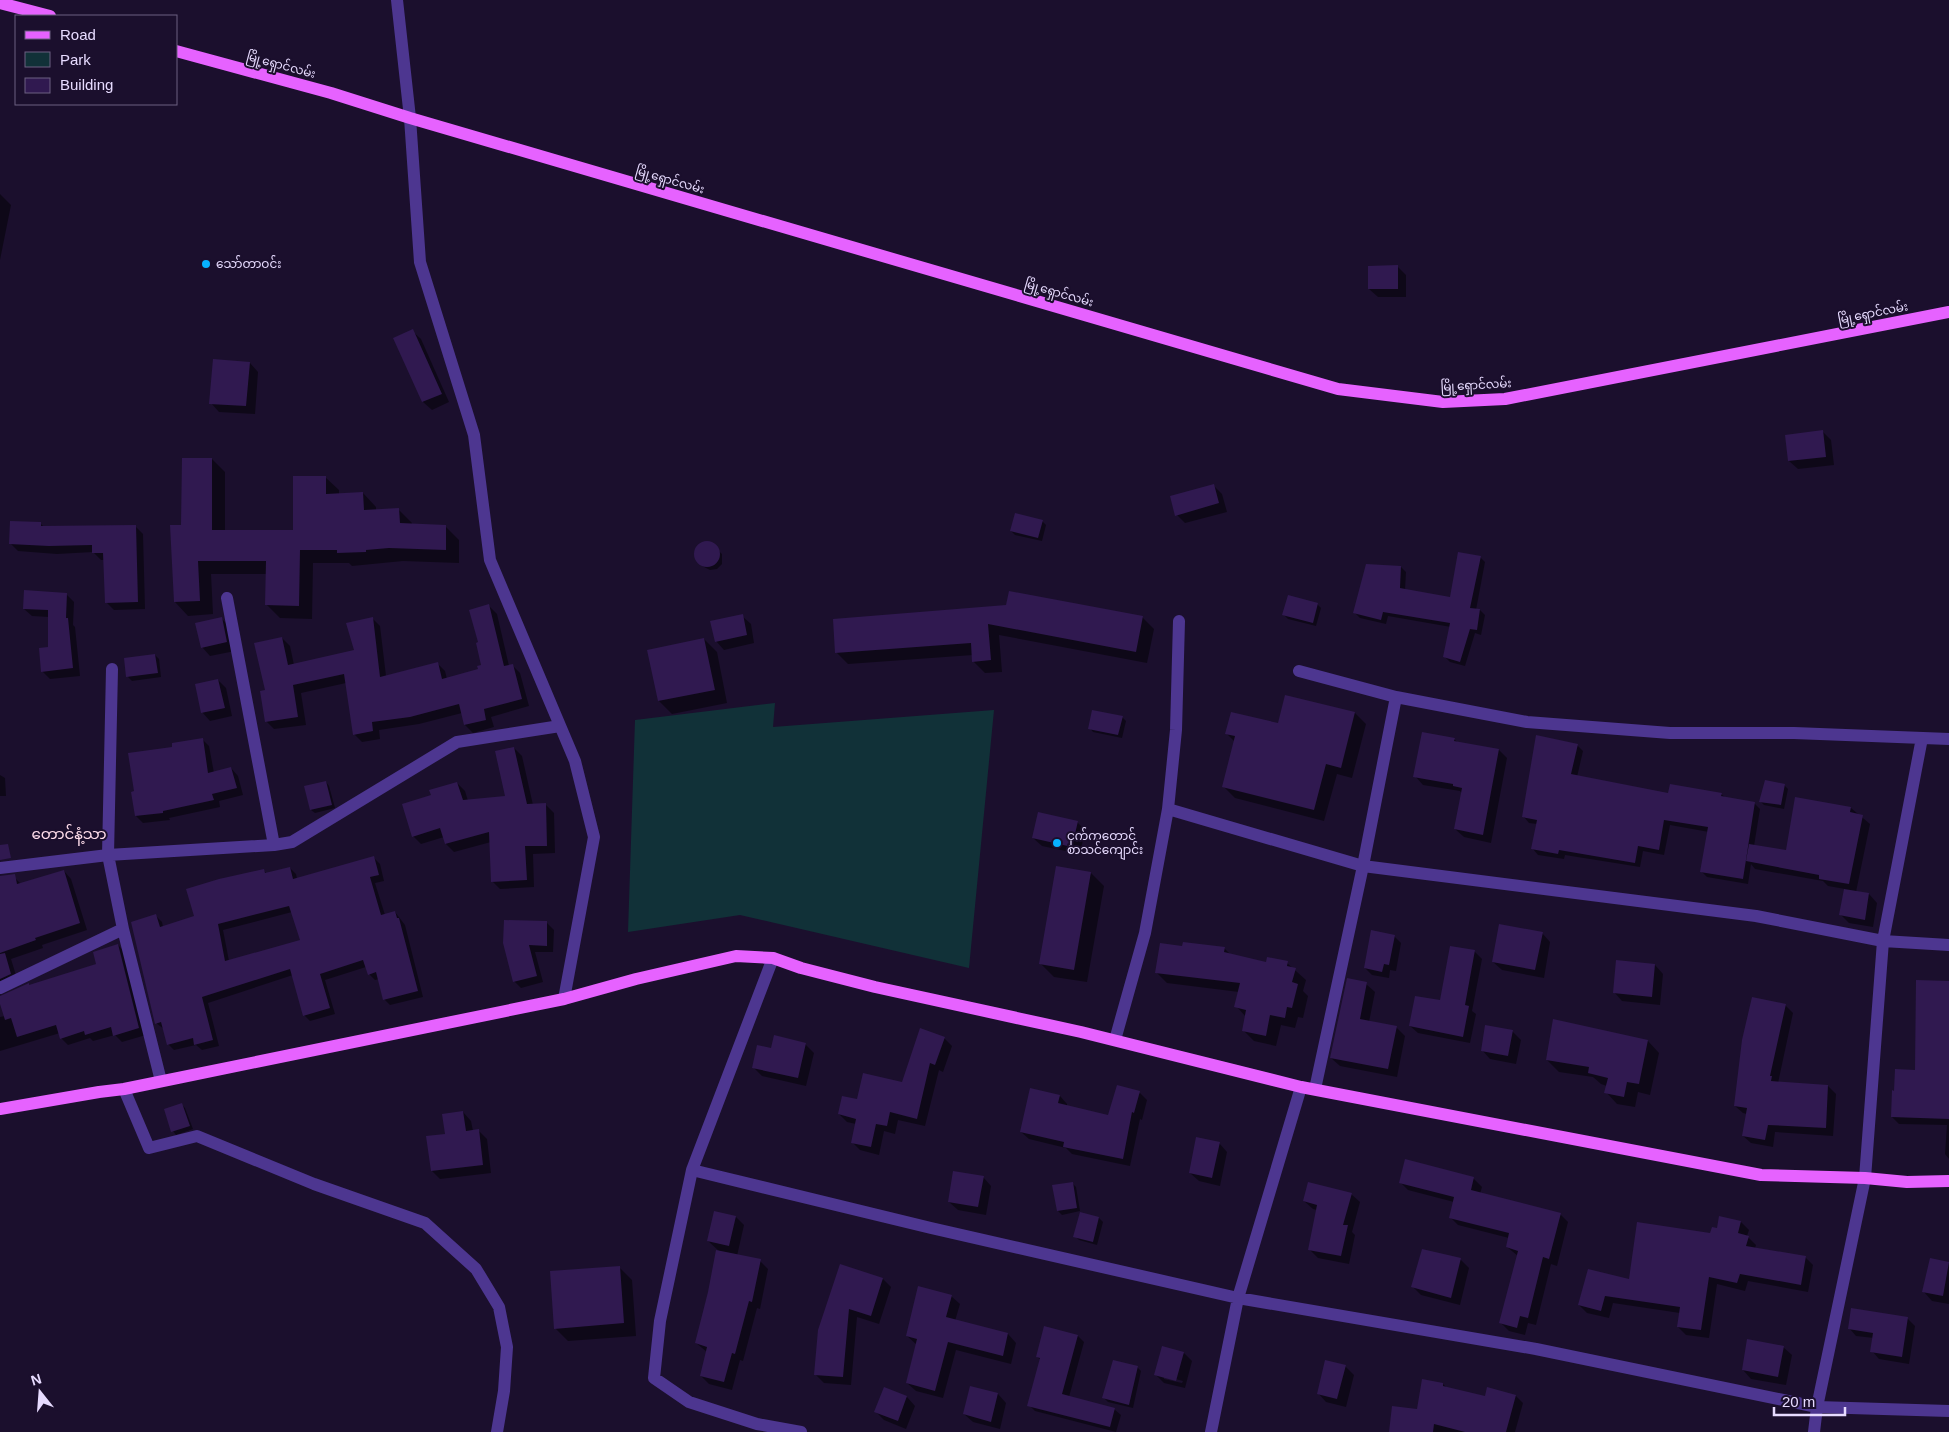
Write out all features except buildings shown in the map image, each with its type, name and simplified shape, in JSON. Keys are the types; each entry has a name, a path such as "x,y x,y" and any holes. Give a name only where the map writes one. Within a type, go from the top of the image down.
{"main road":[{"path":"0,3 46,15"},
{"name":"မြို့ရှောင်လမ်း","path":"178,52 331,93 410,118 1338,389 1443,402 1505,399 1949,312"},
{"path":"0,1109 124,1089 564,999 636,979 736,956 773,958 801,968 875,987 1115,1040 1315,1089 1761,1175 1865,1178 1907,1182 1949,1181"}],"street":[{"path":"396,0 410,118 420,262 474,435 490,560 575,761 594,837 564,999"},
{"path":"227,598 274,845"},
{"path":"1115,1040 1145,933 1168,808 1176,730 1179,621"},
{"path":"112,669 108,855 123,929 161,1081"},
{"path":"1299,671 1396,697 1527,722 1670,733 1794,733 1949,739"},
{"path":"1315,1089 1363,866 1396,697"},
{"path":"0,868 108,855 274,845 292,842 457,742 560,726"},
{"path":"1814,1432 1817,1407 1865,1178 1883,941 1922,738"},
{"path":"1168,808 1363,866 1756,916 1883,941 1949,945"},
{"path":"0,988 123,929"},
{"path":"773,958 692,1170 660,1321 654,1378 689,1402 757,1424 801,1432"},
{"path":"1212,1432 1238,1298 1301,1086"},
{"path":"124,1089 149,1148 197,1136 314,1184 425,1223 476,1269 499,1307 506,1347 504,1391 497,1432"},
{"path":"692,1170 931,1228 1238,1298 1536,1349 1817,1407 1949,1411"}],"green space":[{"path":"775,703 773,727 994,710 969,968 740,915 628,932 635,720"}],"place":[{"name":"သော်တာဝင်း","path":"206,264"},
{"name":"ငှက်ကတောင် စာသင်ကျောင်း","path":"1057,843"}],"district":[{"name":"တောင်နံ့သာ","path":"69,834"}]}
